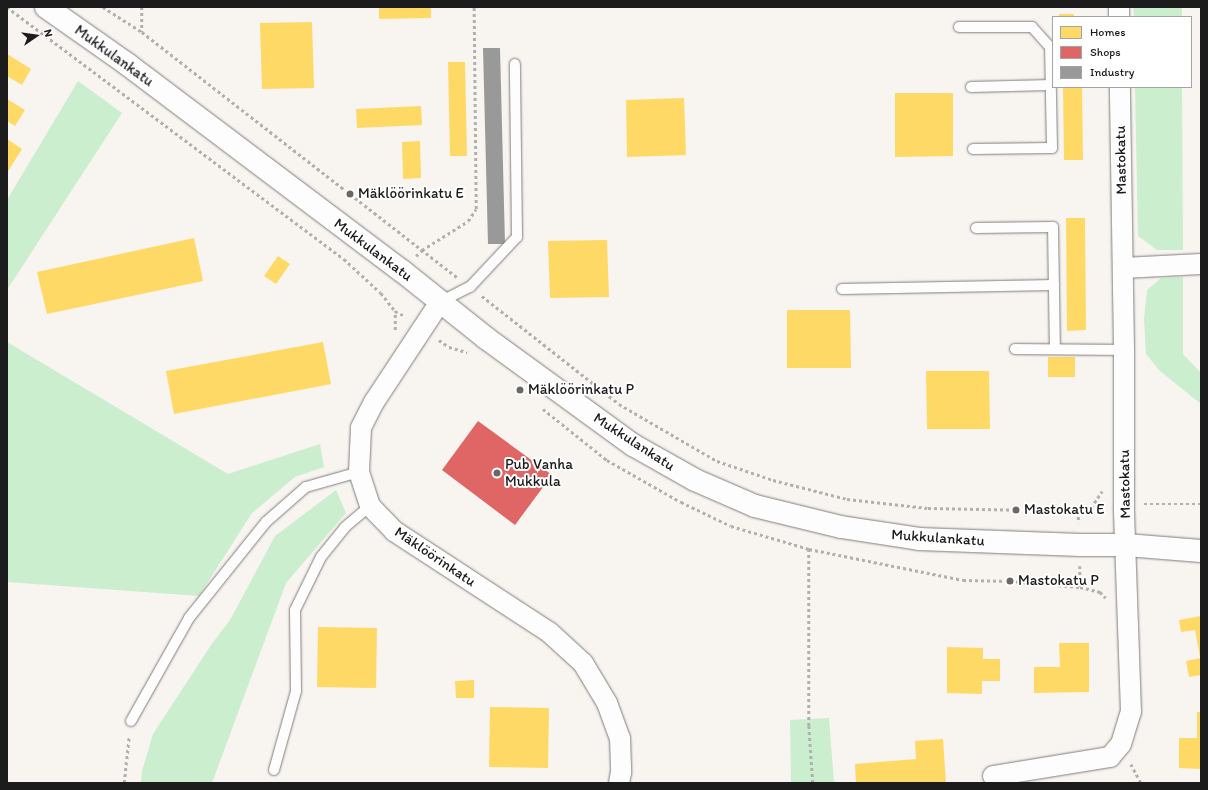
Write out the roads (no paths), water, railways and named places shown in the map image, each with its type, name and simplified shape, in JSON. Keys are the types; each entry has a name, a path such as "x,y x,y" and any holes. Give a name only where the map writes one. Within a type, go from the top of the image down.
{"street":[{"name":"Mukkulankatu","path":"46,7 127,64 402,271 486,338 633,444 695,480 755,506 841,528 919,539 1080,546 1126,545 1201,551"},
{"name":"Mastokatu","path":"993,776 1110,757 1121,744 1131,712 1124,507 1124,350 1120,88"},
{"path":"1123,268 1201,264"},
{"name":"Mäklöörinkatu","path":"440,302 374,402 361,428 359,472 370,506 394,531 549,632 583,663 607,703 620,738 621,772 619,783"}],"lane":[{"path":"959,27 1032,27 1052,47 1052,148 974,149"},
{"path":"440,302 470,287 517,237 514,64"},
{"path":"971,87 1051,85"},
{"path":"976,228 1053,227 1055,349"},
{"path":"842,289 1054,286"},
{"path":"1015,349 1124,350"},
{"path":"131,721 189,618 266,522 306,487 359,472"},
{"path":"274,770 296,691 296,610 321,556 346,527 370,506"}],"place":[{"name":"Mäklöörinkatu E","path":"350,194"},
{"name":"Mäklöörinkatu P","path":"520,390"},
{"name":"Pub Vanha Mukkula","path":"497,473"},
{"name":"Mastokatu E","path":"1016,510"},
{"name":"Mastokatu P","path":"1010,581"}]}
